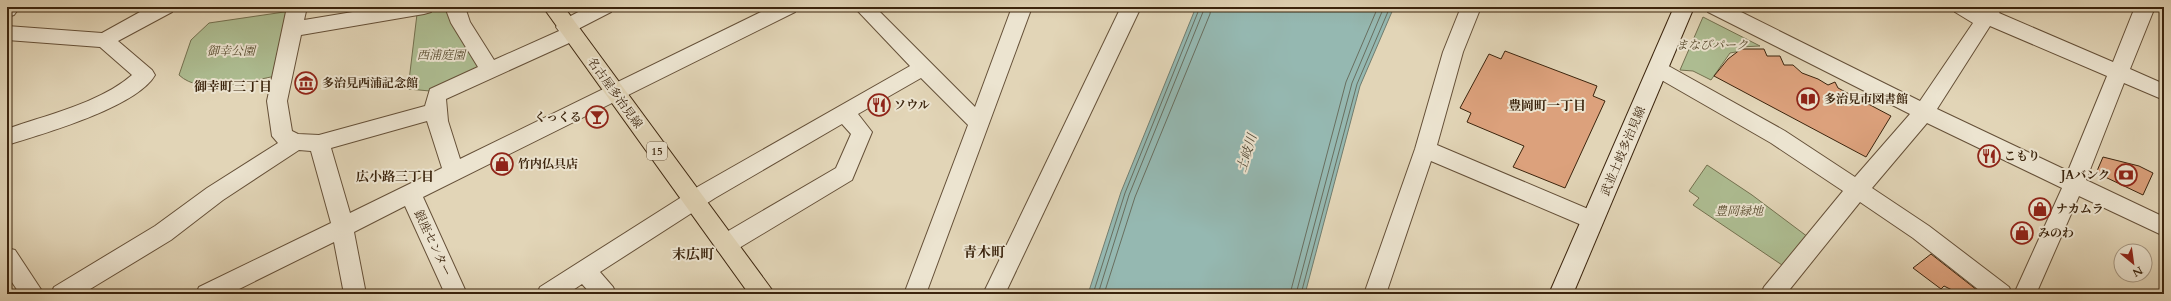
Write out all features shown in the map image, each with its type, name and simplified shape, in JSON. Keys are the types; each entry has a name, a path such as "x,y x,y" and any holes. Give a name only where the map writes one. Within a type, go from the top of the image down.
{"main road":[{"name":"名古屋多治見線","path":"553,7 568,30 763,294"},
{"name":"武並土岐多治見線","path":"1561,294 1684,7"}],"street":[{"path":"7,10 10,7"},
{"path":"7,33 105,40 165,7"},
{"path":"297,7 277,101 282,136 296,142 319,143 436,111"},
{"path":"293,29 424,7"},
{"path":"454,7 461,23 490,70"},
{"path":"454,171 436,111 434,99 437,94 490,70 568,30 604,7"},
{"path":"207,294 788,7"},
{"path":"864,7 922,68 979,124"},
{"path":"915,294 1022,7"},
{"path":"994,294 1131,7"},
{"path":"1375,294 1425,149 1453,52 1471,7"},
{"path":"1715,7 1924,112 2164,227"},
{"path":"1962,7 1988,15 2164,92"},
{"path":"2025,294 2074,184 2117,72 2145,7"},
{"path":"1772,294 1857,190 1924,112 1988,15"},
{"path":"7,137 116,97 136,85 145,75 123,58 105,40"},
{"path":"548,294 694,202 707,192 922,68"},
{"path":"1658,69 1768,131 1921,232 2001,294"},
{"path":"726,244 844,174 862,132 844,112"},
{"path":"62,294 162,233 215,194 296,142"},
{"path":"319,143 343,227 355,294"},
{"path":"1425,149 1592,220"},
{"name":"銀座センター","path":"410,193 456,294"},
{"path":"7,257 33,294"},
{"path":"585,271 605,294"}],"green space":[{"name":"西浦庭園","path":"447,7 481,69 430,91 408,89 417,14"},
{"name":"御幸公園","path":"291,11 276,76 239,83 212,86 200,85 188,81 179,75 191,40 209,23"},
{"name":"まなびパーク","path":"1703,17 1760,46 1739,47 1741,51 1730,53 1711,80 1693,71 1680,70"},
{"name":"豊岡緑地","path":"1707,165 1752,195 1808,237 1782,265 1693,205 1699,198 1689,191"}],"water":[{"name":"土岐川","path":"1196,7 1394,7 1360,86 1305,294 1088,294 1121,192"}],"building":[{"path":"1741,49 1764,49 1767,56 1780,56 1784,65 1793,65 1802,73 1818,79 1828,85 1835,82 1838,88 1891,116 1866,157 1714,76 1728,59"},
{"path":"1505,51 1597,86 1593,96 1605,101 1565,188 1513,167 1524,146 1467,122 1471,113 1460,108 1489,54 1501,59"},
{"name":"JAバンク","path":"2103,157 2139,166 2153,173 2143,195 2103,176 2097,171"},
{"path":"1931,254 1982,294 1960,294 1944,286 1941,289 1913,268"}],"place":[{"name":"多治見西浦記念館","path":"306,83"},
{"name":"多治見市図書館","path":"1808,99"},
{"name":"ソウル","path":"879,105"},
{"name":"くっくる","path":"597,117"},
{"name":"こもり","path":"1989,156"},
{"name":"竹内仏具店","path":"502,164"},
{"name":"JAバンク","path":"2126,175"},
{"name":"ナカムラ","path":"2040,209"},
{"name":"みのわ","path":"2022,233"}],"district":[{"name":"御幸町三丁目","path":"233,87"},
{"name":"豊岡町一丁目","path":"1547,106"},
{"name":"広小路三丁目","path":"395,177"},
{"name":"青木町","path":"984,252"},
{"name":"末広町","path":"693,254"}]}
